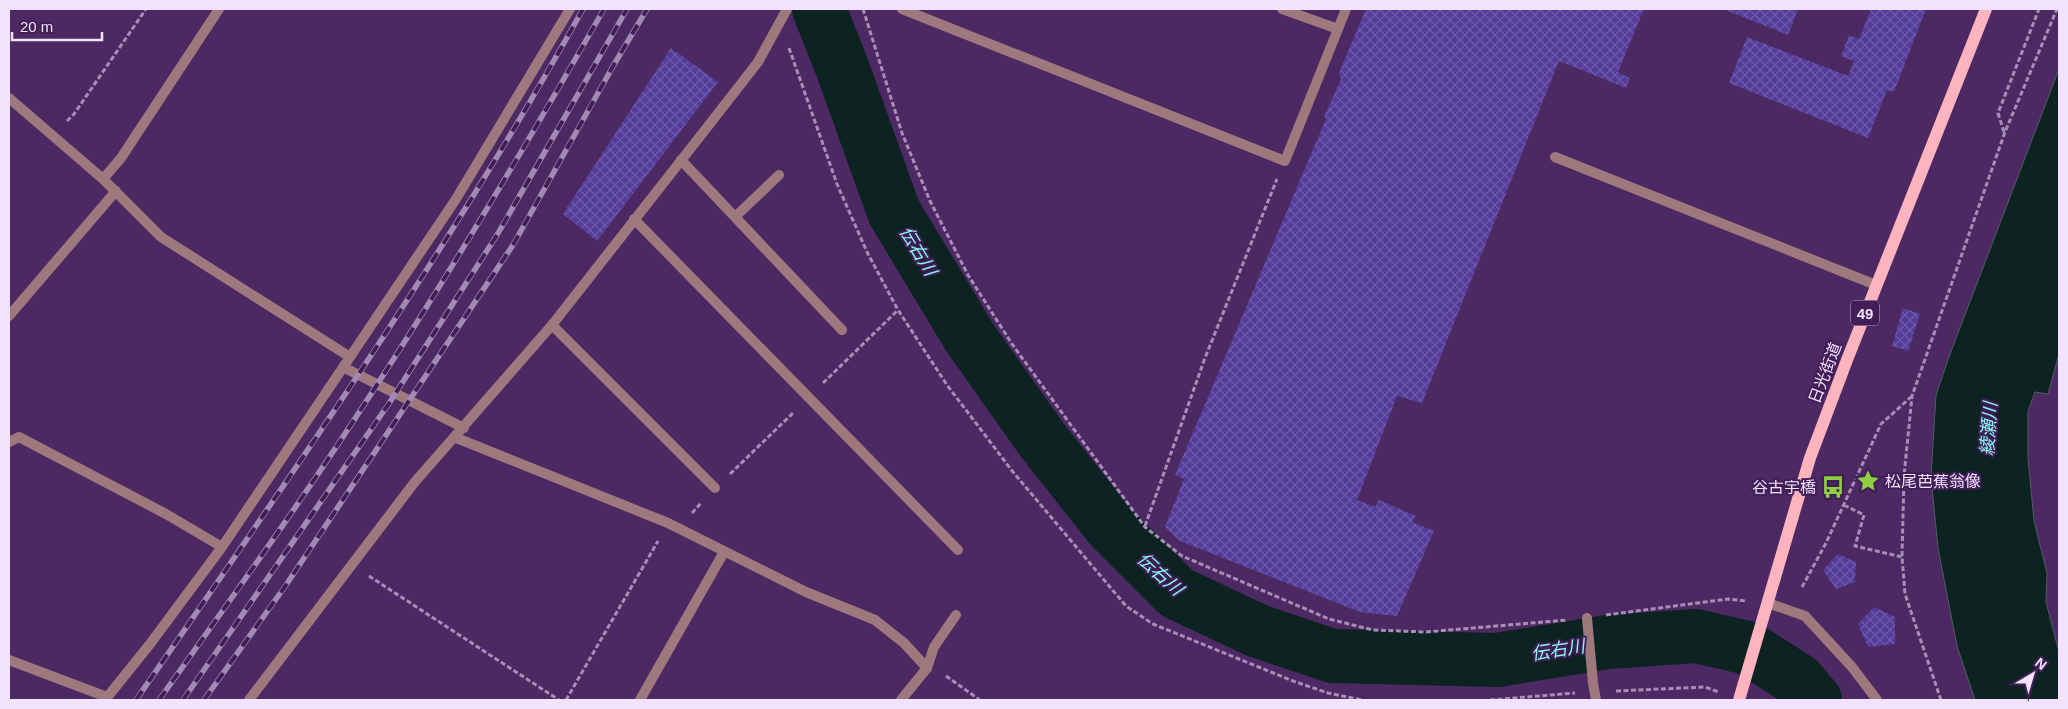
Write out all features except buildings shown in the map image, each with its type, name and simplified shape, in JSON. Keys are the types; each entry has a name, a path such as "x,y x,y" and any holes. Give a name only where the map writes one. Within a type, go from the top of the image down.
{"main road":[{"name":"日光街道","path":"1740,696 1810,458 1876,285 1986,9"}],"street":[{"path":"103,179 121,158 219,9"},
{"path":"9,660 106,698 150,644 222,547 350,357 456,198 570,9"},
{"path":"902,9 1286,161 1346,9"},
{"path":"1282,9 1338,29"},
{"path":"249,700 414,483 552,325 758,62 784,15"},
{"path":"9,98 103,179 161,237 350,357"},
{"path":"1555,157 1876,285"},
{"path":"681,160 842,330"},
{"path":"735,217 779,175"},
{"path":"9,316 116,191"},
{"path":"634,219 958,550"},
{"path":"552,325 715,488"},
{"path":"343,367 464,428"},
{"path":"9,442 19,437 166,514 222,547"},
{"path":"454,437 673,526 806,592 874,620 904,643 927,668"},
{"path":"640,700 724,552"},
{"path":"1768,603 1805,616 1852,667 1877,700"},
{"path":"901,700 927,668 934,647 956,615"},
{"path":"1587,618 1596,700"}],"path":[{"path":"52,135 74,114 146,9"},
{"path":"863,9 902,133 930,202 968,275 1012,344 1145,526 1182,556 1329,619 1373,630 1426,632 1587,618 1728,599 1768,603"},
{"path":"2005,132 1998,113 2039,9"},
{"path":"1942,700 1905,594 1902,557 1904,476 1912,396 2005,132 2056,9"},
{"path":"784,15 837,184 867,252 898,310 947,385 1013,472 1126,606 1152,624 1293,681 1328,693 1362,700"},
{"path":"1145,526 1205,358 1286,161"},
{"path":"566,700 673,526 715,488 898,310"},
{"path":"1802,587 1826,543 1881,424 1912,396"},
{"path":"1844,505 1864,515 1855,546 1902,557"},
{"path":"351,564 559,700"},
{"path":"927,668 945,676 980,700"}],"water":[{"name":"綾瀬川","path":"2059,69 2059,354 2048,394 2035,392 2028,411 2028,458 2034,521 2047,573 2046,602 2059,652 2059,700 1975,700 1957,646 1938,548 1931,477 1936,395"}],"waterway":[{"name":"伝右川","path":"819,9 894,212 970,338 1043,441 1111,527 1177,593 1258,631 1332,656 1497,660 1608,642 1696,636 1748,648 1798,680 1815,700"}],"railway":[{"path":"136,700 311,445 424,274 532,98 583,9"},
{"path":"159,700 293,510 402,347 548,106 604,9"},
{"path":"183,700 388,405 497,235 627,9"},
{"path":"204,700 286,585 513,245 647,9"}],"place":[{"name":"松尾芭蕉翁像","path":"1868,481"},
{"name":"谷古宇橋","path":"1833,487"}]}
